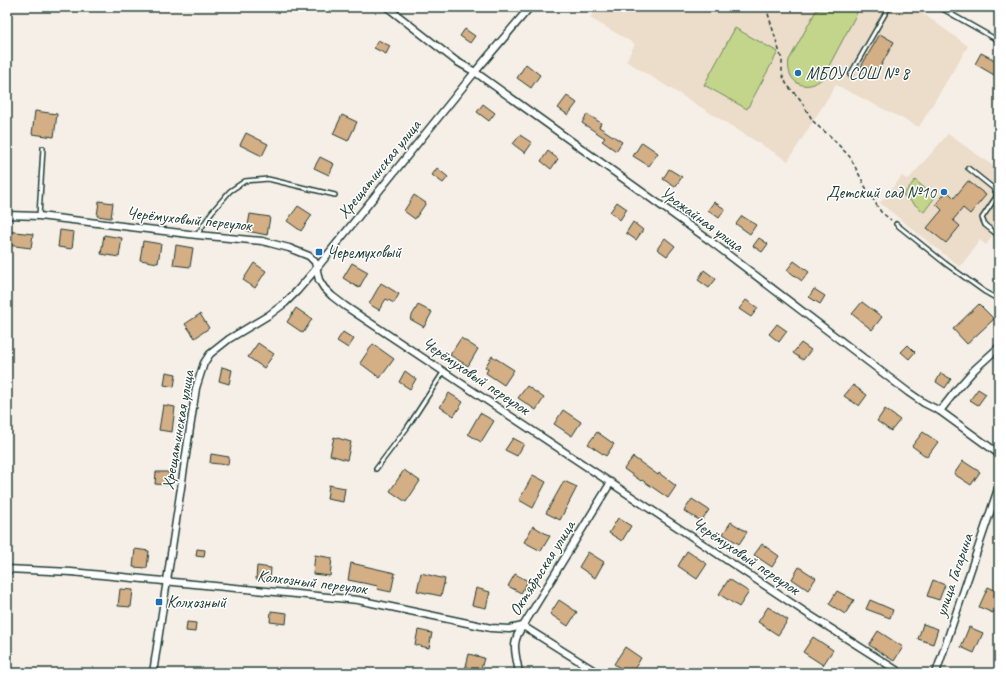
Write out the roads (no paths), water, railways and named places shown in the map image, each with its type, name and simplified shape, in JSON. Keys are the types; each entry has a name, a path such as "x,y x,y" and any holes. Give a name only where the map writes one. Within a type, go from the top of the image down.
{"street":[{"name":"Урожайная улица","path":"387,7 456,61 475,72 709,240 908,392 924,403 940,411 999,454"},
{"name":"Хрещатинская улица","path":"153,673 196,388 204,362 210,354 229,339 269,315 285,303 297,291 475,72 530,7"},
{"name":"Черёмуховый переулок","path":"7,215 39,216 262,241 289,248 309,256 315,262 319,280 332,296 808,614 900,673"},
{"path":"940,411 975,369 999,347"},
{"name":"Октябрьская улица","path":"519,673 515,650 515,641 518,633 611,482"},
{"name":"улица Гагарина","path":"936,673 999,486"},
{"name":"Колхозный переулок","path":"7,569 71,572 358,600 491,628 509,629 523,626"},
{"path":"523,626 598,673"}],"lane":[{"path":"850,75 889,7"},
{"path":"940,7 999,41"},
{"path":"39,216 43,148"},
{"path":"968,168 993,188 996,193 996,196 982,218 985,225 999,236"},
{"path":"197,234 211,213 230,191 245,181 268,180 335,195"},
{"path":"896,224 946,264 985,292 999,300"},
{"path":"376,469 407,428 444,371"}],"place":[{"name":"МБОУ СОШ № 8","path":"798,73"},
{"name":"Детский сад №10","path":"944,192"},
{"name":"Черемуховый","path":"319,252"},
{"name":"Колхозный","path":"159,602"}]}
